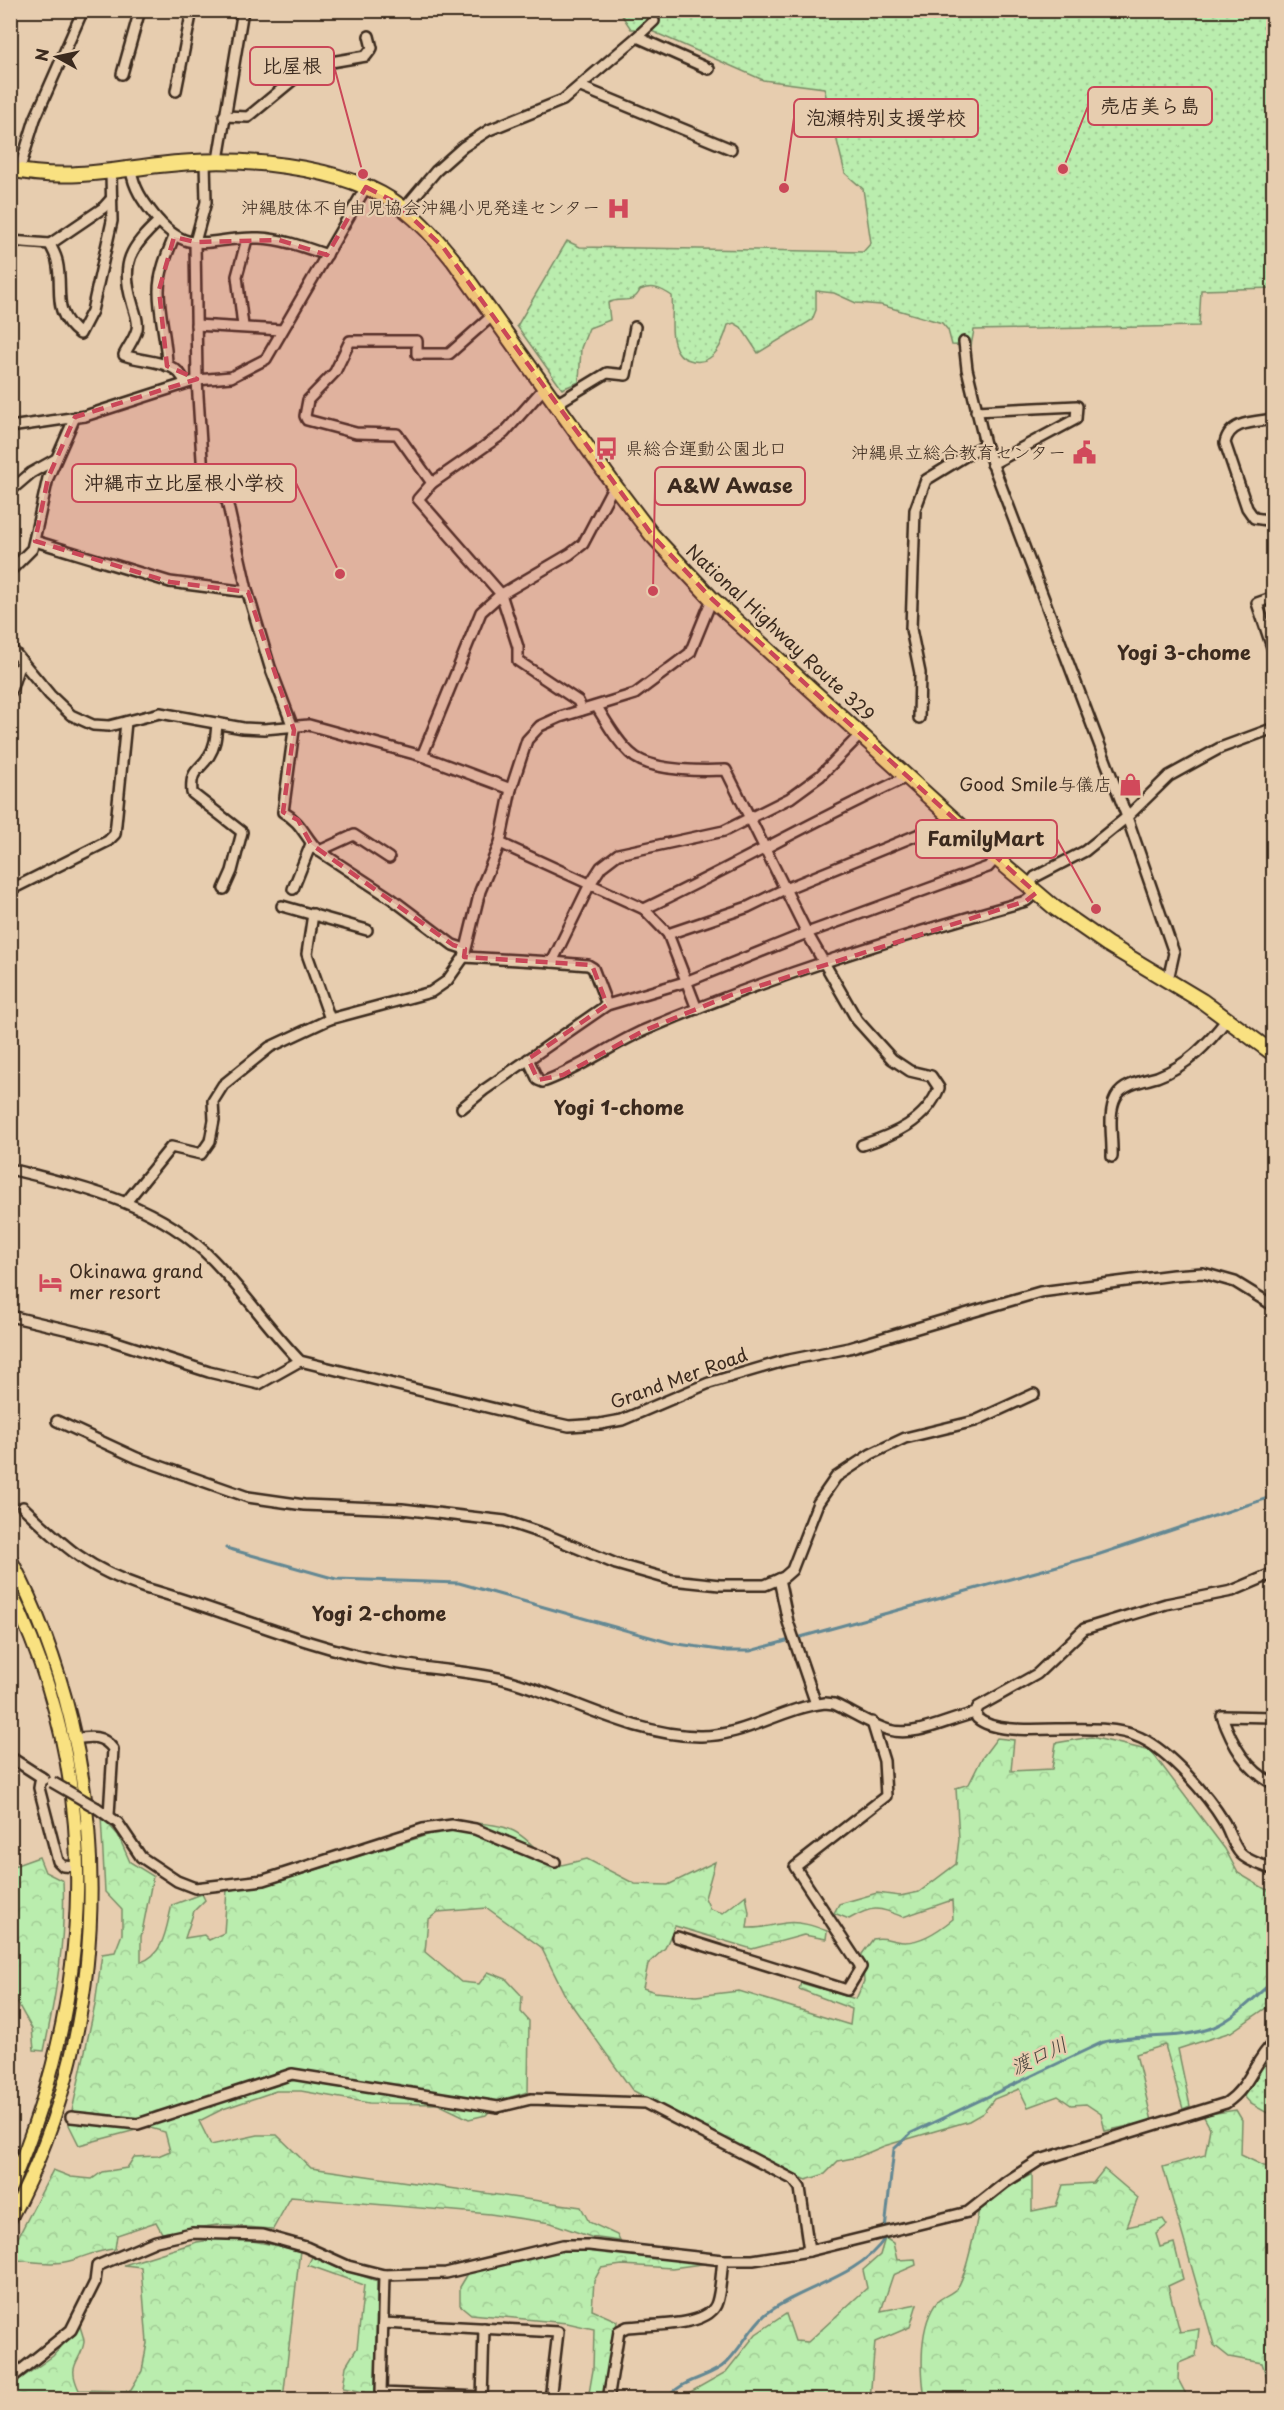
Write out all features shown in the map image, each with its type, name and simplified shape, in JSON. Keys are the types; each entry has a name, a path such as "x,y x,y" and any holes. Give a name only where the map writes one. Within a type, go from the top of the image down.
{"highway":[{"name":"National Highway Route 329","path":"14,170 65,177 212,160 275,165 348,180 366,187 405,209 443,247 614,486 652,535 712,599 1032,889 1080,926 1168,980 1274,1054"}],"main road":[{"path":"10,1558 46,1640 73,1733 87,1822 90,1864 90,1925 83,1997 66,2079 54,2118 10,2219"},
{"path":"10,1591 34,1644 57,1720 69,1780 78,1895 72,1973 55,2065 39,2116 10,2188"}],"street":[{"path":"14,170 83,10"},
{"path":"122,74 140,10"},
{"path":"176,91 192,10"},
{"path":"230,10 243,12 224,116 212,160 206,202 195,242 197,380 203,475 207,485 227,501 247,590 294,730 283,812 298,820 311,844 319,851 392,899 464,953 588,965 593,968 607,1005"},
{"path":"405,209 436,171 480,136 563,100 581,87 654,21"},
{"path":"224,116 248,117 300,74 325,63 366,56 372,48 369,36"},
{"path":"637,37 709,69"},
{"path":"581,87 731,149"},
{"path":"132,170 139,197 174,237 195,242 279,240 327,255"},
{"path":"50,244 57,262 61,309 71,327 80,334 92,311 112,221 111,173"},
{"path":"10,426 75,417 197,380 231,377 266,359 366,187"},
{"path":"10,241 50,244 103,208 112,198"},
{"path":"159,221 132,250 126,269 126,283 137,317 137,330 124,355 167,366 183,375 186,383"},
{"path":"167,366 167,341 159,290 165,260 174,237"},
{"path":"243,326 237,276 247,239"},
{"path":"432,483 397,434 356,433 307,420 304,416 308,400 334,372 350,341 417,341 417,354 449,354 492,316"},
{"path":"196,325 282,330"},
{"path":"556,404 607,373 626,375 635,327"},
{"path":"964,342 976,411 985,444 1127,818 1174,953 1168,980"},
{"path":"545,387 504,433 432,483 418,499 501,594 518,647 518,661 578,701 582,710"},
{"path":"976,411 1077,406 1076,419 992,464"},
{"path":"10,571 23,560 35,541 48,478 75,417"},
{"path":"1274,419 1236,425 1226,435 1225,443 1247,508 1254,518 1274,519"},
{"path":"919,718 920,673 911,629 915,510 918,495 926,480 985,444"},
{"path":"10,491 31,473 56,459"},
{"path":"422,756 481,612 501,594 583,544 614,486"},
{"path":"35,541 170,582 247,590"},
{"path":"1274,597 1257,603 1274,653"},
{"path":"127,1202 171,1147 201,1154 210,1142 214,1120 213,1101 223,1085 270,1047 330,1019 431,992 447,981 460,966 480,891 500,843 511,789 526,740 540,726 635,694 690,653 712,599"},
{"path":"10,647 50,695 71,715 93,725 126,722 160,713 264,729 309,725 422,756 511,789"},
{"path":"10,693 18,669 23,663"},
{"path":"597,707 611,730 632,755 659,766 696,771 726,771 807,933 856,1020 892,1059 910,1071 931,1076 939,1088 935,1098 914,1121 887,1137 862,1144"},
{"path":"10,890 108,841 115,834 126,722"},
{"path":"217,723 216,742 208,757 193,773 191,781 192,793 242,832 232,871 224,890"},
{"path":"528,1059 538,1080 543,1082 563,1075 643,1031 698,1009 823,963 1026,901 1035,877 1085,850 1127,818 1169,776 1220,748 1274,728"},
{"path":"552,962 590,884 601,867 618,854 724,831 790,798 820,776 861,734"},
{"path":"644,909 843,807 907,777"},
{"path":"668,934 748,907 785,889 944,824 952,818"},
{"path":"319,851 354,835 389,858"},
{"path":"500,843 644,909 668,934 698,1009"},
{"path":"292,889 311,844"},
{"path":"462,1108 607,1005 688,981 807,933 988,867 996,858"},
{"path":"282,906 367,930"},
{"path":"313,914 307,954 330,1019"},
{"path":"1112,1157 1112,1116 1115,1099 1121,1089 1180,1068 1212,1039 1227,1019"},
{"path":"10,1169 127,1202 180,1230 213,1259 277,1337 300,1361 259,1384 209,1372 107,1339 10,1316"},
{"name":"Grand Mer Road","path":"300,1361 528,1417 569,1426 590,1425 622,1420 709,1383 784,1361 849,1348 1040,1292 1203,1273 1235,1282 1274,1306"},
{"path":"57,1421 137,1458 248,1497 304,1505 411,1510 505,1521 544,1534 616,1564 672,1580 720,1585 765,1585 779,1580 792,1570 819,1503 836,1477 871,1454 905,1438 975,1421 1034,1394"},
{"path":"22,1507 72,1553 115,1578 336,1649 383,1661 505,1680 656,1731 698,1736 721,1735 759,1725 816,1704 834,1704 889,1730 904,1731 976,1713"},
{"path":"1274,1573 1232,1591 1166,1604 1084,1629 1037,1674 978,1707 976,1713 977,1718 988,1726 1056,1730 1086,1727 1117,1729 1140,1737 1170,1759 1187,1776 1223,1821 1239,1852 1274,1870"},
{"path":"779,1580 792,1632 816,1704"},
{"path":"1274,1717 1222,1716 1236,1749 1250,1767 1274,1784"},
{"path":"677,1937 848,1990 861,1967 795,1867 886,1796 884,1761 872,1722"},
{"path":"73,1733 102,1739 112,1749 109,1815"},
{"path":"10,1757 109,1815 118,1823 141,1857 177,1881 195,1888 264,1880 423,1829 452,1825 475,1829 555,1862"},
{"path":"41,1777 39,1788 58,1861 63,1866 77,1867"},
{"path":"10,2379 71,2330 95,2282 97,2266 156,2241 192,2233 263,2235 306,2247 348,2266 384,2276 446,2273 563,2245 589,2245 723,2260 753,2260 808,2251 968,2212 1006,2182 1040,2160 1226,2103 1239,2095 1261,2057 1274,2042"},
{"path":"71,2117 138,2124 292,2074 498,2107 531,2099 645,2103 794,2180 800,2188 808,2251"},
{"path":"608,2400 619,2331 627,2327 697,2320 709,2315 717,2304 723,2260"},
{"path":"384,2276 381,2393 482,2398 484,2328"},
{"path":"383,2323 558,2332 550,2400"}],"highlighted area":[{"path":"366,187 395,202 443,247 652,535 712,599 1036,893 1026,901 731,995 643,1031 563,1075 538,1080 528,1059 607,1005 592,965 464,957 465,949 453,945 311,844 298,820 283,812 294,730 248,592 170,582 35,541 48,478 75,417 197,379 167,366 159,290 174,237 195,242 279,240 327,255"}],"green space":[{"path":"619,11 1273,11 1273,288 1201,290 1199,326 974,330 971,346 952,345 948,330 942,323 881,305 856,303 834,293 816,291 816,310 812,320 758,353 741,327 734,323 728,325 724,338 712,356 701,361 693,361 679,354 675,346 672,332 672,296 660,289 649,288 640,290 634,298 608,303 610,320 589,328 581,348 579,382 562,389 517,326 567,241 580,247 863,252 871,243 863,189 845,173 824,88 763,80 647,29 631,29"},
{"path":"1091,1737 1151,1751 1225,1849 1238,1873 1265,1889 1273,1891 1273,2003 1231,2032 1178,2049 1190,2106 1183,2109 1165,2045 1136,2054 1152,2121 1105,2131 1101,2114 1086,2104 1071,2105 1058,2096 1028,2107 1019,2089 994,2099 983,2113 969,2121 884,2146 858,2157 838,2161 825,2174 806,2180 732,2144 632,2090 566,1997 541,1947 487,1908 438,1912 428,1920 425,1952 461,1982 479,1984 488,1972 506,1979 522,1996 521,2012 529,2021 528,2092 500,2100 486,2115 469,2119 438,2104 369,2103 301,2091 276,2091 223,2109 199,2121 211,2145 258,2135 277,2135 311,2168 581,2207 589,2222 617,2235 620,2241 591,2237 551,2223 490,2214 291,2197 273,2229 217,2225 162,2233 156,2222 117,2235 115,2249 58,2263 11,2260 10,2253 53,2170 71,2177 92,2179 102,2172 127,2168 134,2157 158,2156 170,2151 165,2132 147,2127 79,2145 69,2125 95,2005 102,1954 115,1952 122,1934 122,1910 105,1892 101,1816 118,1835 130,1862 153,1876 141,1937 141,1962 155,1953 160,1946 172,1905 202,1894 205,1900 194,1911 185,1938 204,1935 209,1940 224,1933 227,1890 270,1884 466,1823 482,1823 516,1832 553,1867 587,1859 635,1884 668,1885 715,1862 705,1898 710,1909 723,1913 746,1895 749,1913 747,1928 801,1923 827,1931 826,1939 804,1935 752,1949 675,1926 665,1948 648,1964 643,1988 655,1992 696,1996 739,1991 850,2025 852,2009 799,1989 801,1983 856,1999 864,1981 862,1954 873,1939 882,1938 904,1942 927,1936 953,1919 952,1900 903,1917 876,1909 864,1911 849,1919 834,1913 839,1904 877,1893 900,1896 919,1892 956,1864 959,1839 956,1788 969,1784 982,1758 997,1738 1014,1740 1011,1771 1052,1769 1056,1743"},
{"path":"39,1857 45,1872 63,1881 64,1903 59,1966 44,2051 34,2050 32,2029 11,1991 11,1867"},
{"path":"1273,2050 1273,2116 1251,2104 1244,2096"},
{"path":"1236,2110 1242,2120 1241,2155 1264,2166 1273,2167 1273,2396 1262,2363 1229,2357 1214,2345 1163,2167 1205,2155 1210,2128 1203,2115"},
{"path":"1104,2169 1138,2198 1127,2227 1163,2219 1167,2225 1156,2234 1160,2247 1174,2243 1183,2279 1168,2286 1180,2332 1199,2329 1196,2356 1179,2363 1178,2379 1189,2400 925,2399 922,2348 927,2322 938,2301 955,2290 960,2282 979,2209 1007,2188 1032,2174 1032,2211 1056,2206 1063,2185 1093,2183"},
{"path":"231,2237 300,2250 283,2399 11,2400 11,2389 19,2380 53,2356 80,2326 84,2342 74,2368 75,2381 79,2390 130,2391 142,2371 147,2343 141,2267 124,2265 197,2242"},
{"path":"885,2238 893,2243 897,2260 915,2259 916,2265 893,2275 881,2311 917,2304 910,2327 875,2342 870,2399 678,2399 726,2372 756,2334 786,2314 795,2341 808,2342 867,2288 863,2270 880,2255"},
{"path":"576,2249 709,2263 672,2268 622,2265 601,2268 594,2281 592,2310 617,2321 609,2384 604,2399 588,2399 593,2370 594,2329 567,2323 471,2314 460,2305 460,2287 469,2272 541,2253"},
{"path":"313,2255 336,2267 377,2281 375,2399 364,2399 365,2392 343,2388 346,2366 357,2348 364,2285 308,2265"}],"waterway":[{"path":"226,1548 336,1579 459,1583 671,1643 727,1651 750,1651 1097,1555 1274,1496"},
{"name":"渡口川","path":"885,2229 894,2149 911,2133 1103,2042 1173,2036 1214,2027 1238,2012 1274,1980"},
{"name":"渡口川","path":"666,2400 678,2388 714,2371 727,2362 766,2314 860,2263 885,2238"}],"place":[{"name":"売店美ら島","path":"1063,169"},
{"name":"比屋根","path":"363,174"},
{"name":"泡瀬特別支援学校","path":"784,188"},
{"name":"沖縄肢体不自由児協会沖縄小児発達センター","path":"618,208"},
{"name":"県総合運動公園北口","path":"607,449"},
{"name":"沖縄県立総合教育センター","path":"1084,453"},
{"name":"沖縄市立比屋根小学校","path":"340,574"},
{"name":"A&W Awase","path":"653,591"},
{"name":"Good Smile与儀店","path":"1130,785"},
{"name":"FamilyMart","path":"1096,909"},
{"name":"Okinawa grand mer resort","path":"51,1282"}],"district":[{"name":"Yogi 3-chome","path":"1184,653"},
{"name":"Yogi 1-chome","path":"619,1108"},
{"name":"Yogi 2-chome","path":"379,1614"}]}
